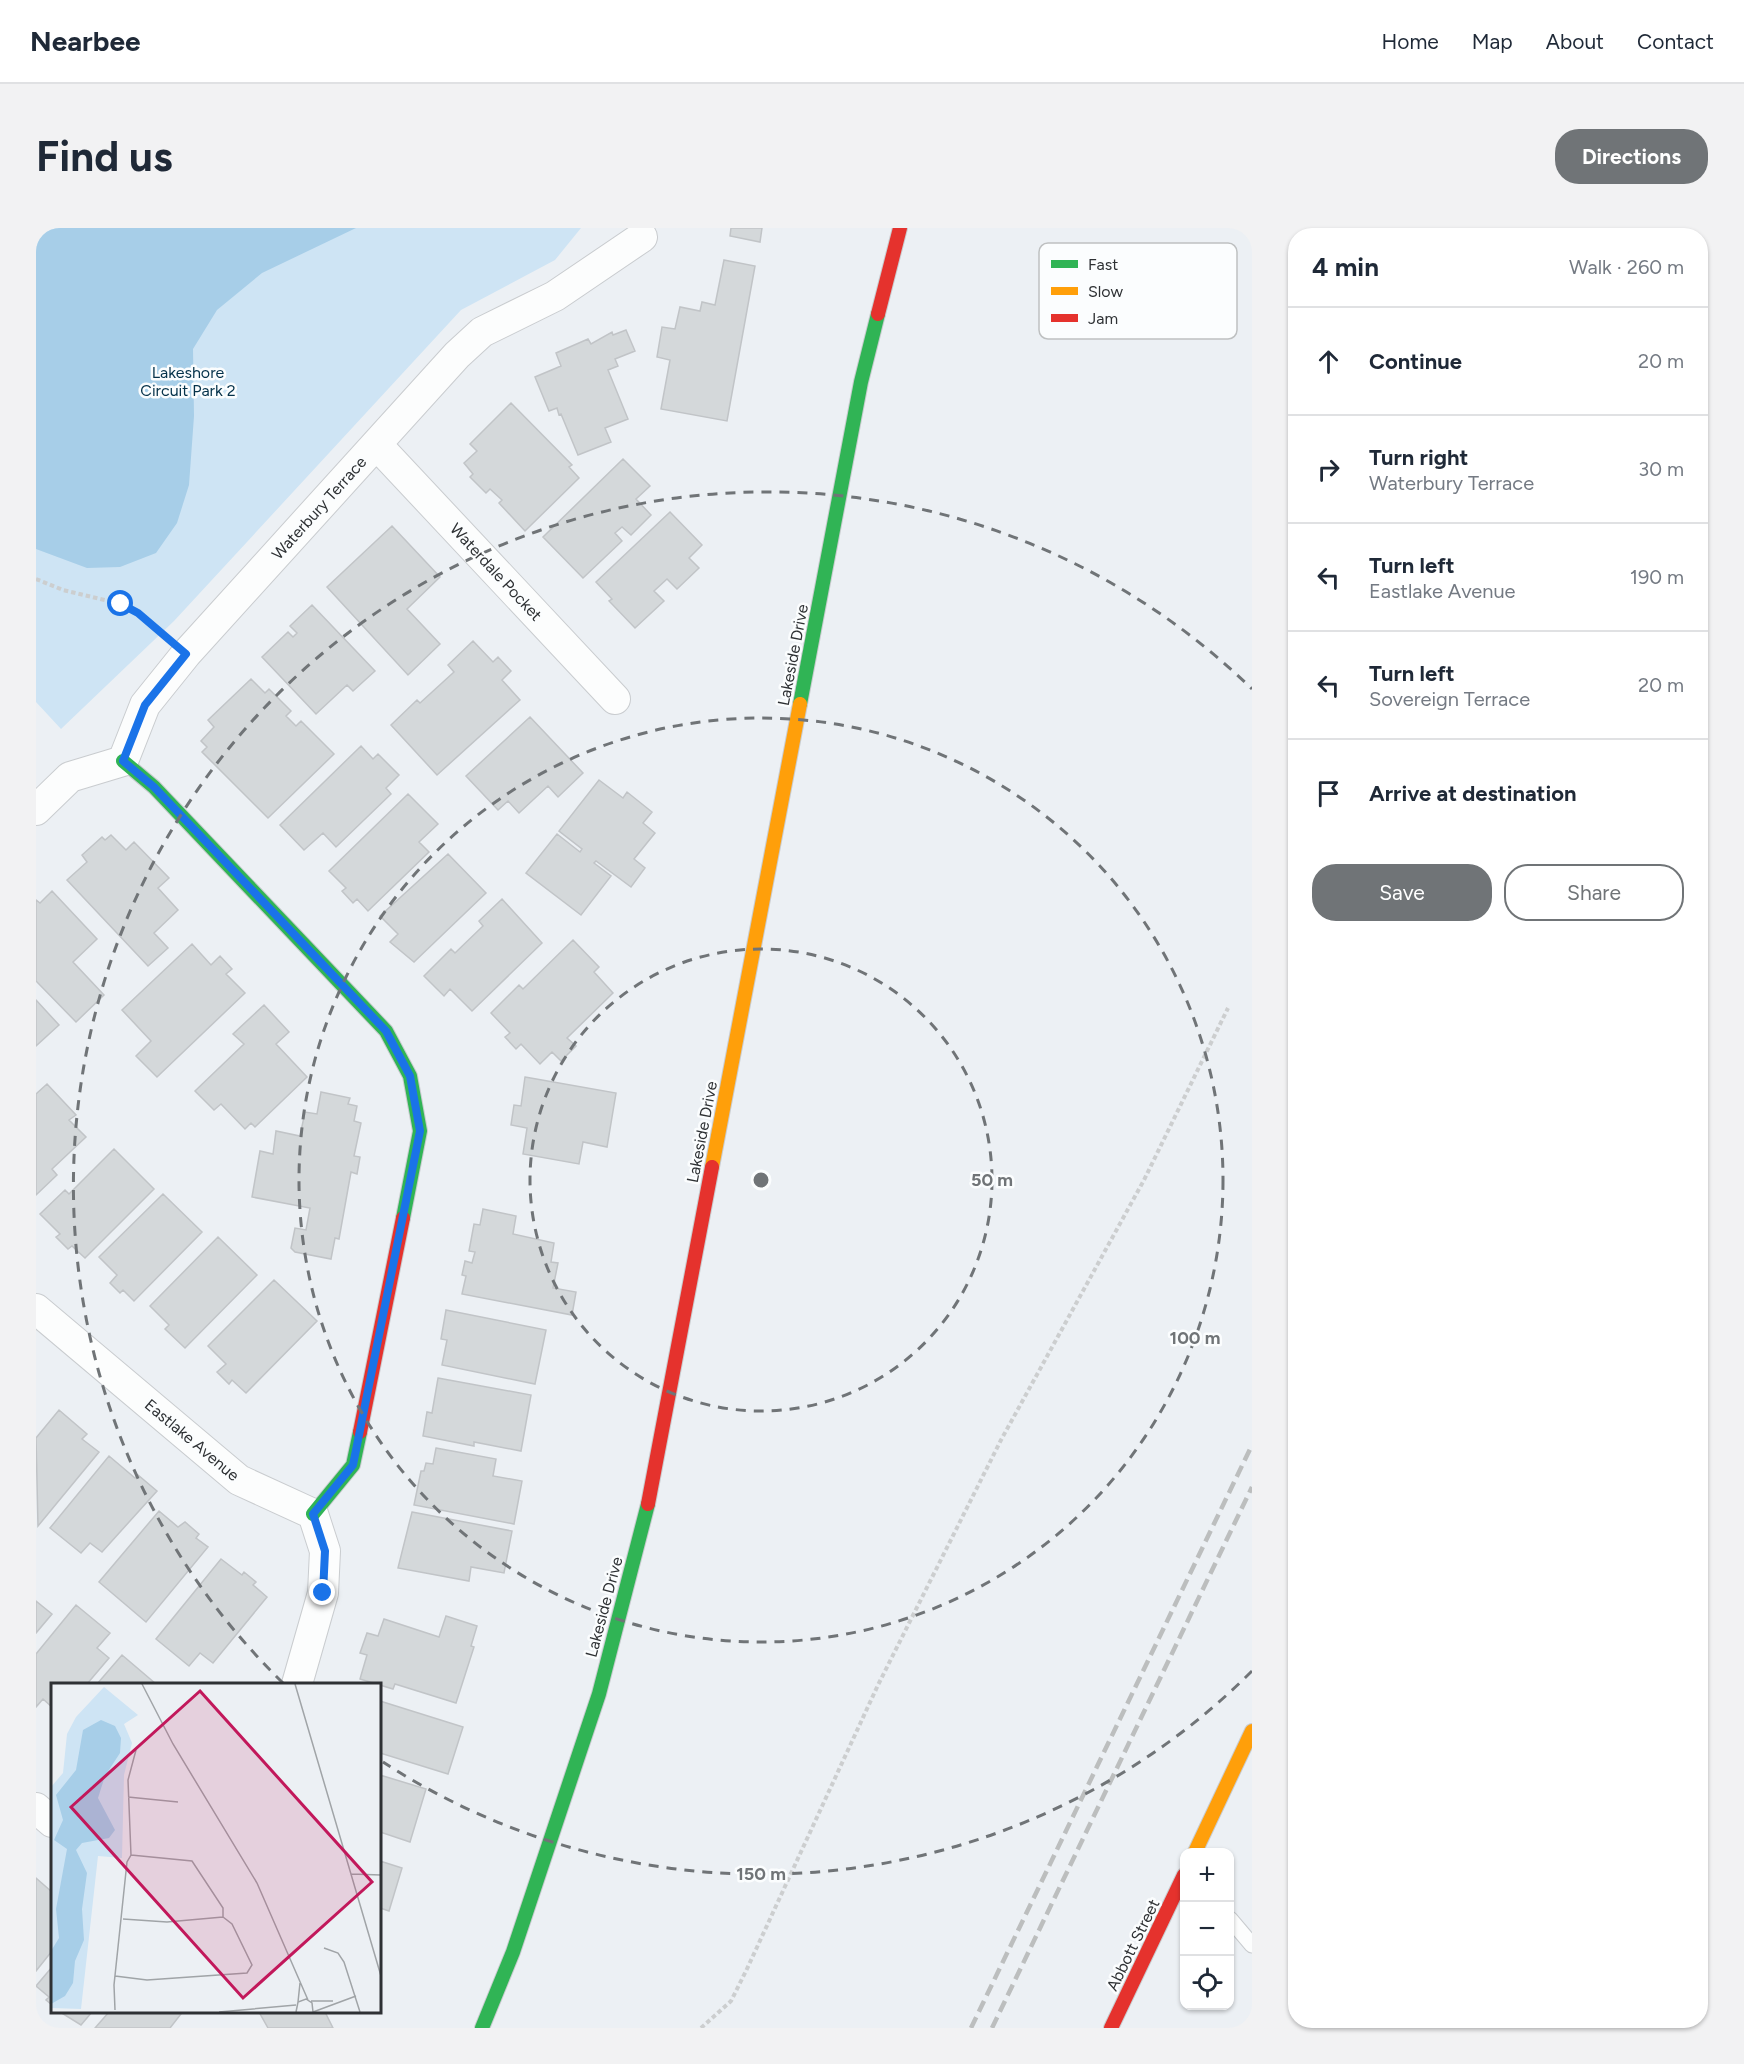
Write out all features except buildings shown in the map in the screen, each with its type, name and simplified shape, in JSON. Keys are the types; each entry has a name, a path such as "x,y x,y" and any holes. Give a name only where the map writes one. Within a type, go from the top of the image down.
{"street":[{"name":"Lakeside Drive","path":"482,2028 513,1952 599,1694 650,1496 861,382 900,228"},
{"name":"Waterbury Terrace","path":"123,761 145,705 186,654 457,355 482,332 555,296 642,237"},
{"name":"Waterdale Pocket","path":"377,445 615,699"},
{"path":"36,810 70,777 123,761 154,787 386,1031 410,1076 420,1131 353,1465 313,1514 325,1551 323,1593 297,1683"},
{"name":"Eastlake Avenue","path":"36,1310 239,1480 313,1514"},
{"path":"1197,1848 1252,1731"},
{"path":"36,1809 51,1821"},
{"name":"Abbott Street","path":"1112,2028 1180,1895"}],"lane":[{"path":"1234,1924 1252,1944"}],"path":[{"path":"36,579 63,590 121,604 138,613 186,654"},
{"path":"701,2028 731,2001 878,1685 1001,1440 1144,1180 1228,1008"}],"green space":[{"name":"Lakeshore Circuit Park 2","path":"36,228 581,228 555,260 461,310 174,621 61,729 36,702"}],"water":[{"path":"36,228 356,228 262,273 217,310 193,349 194,416 189,485 177,523 156,553 120,567 87,568 36,549"}],"railway":[{"path":"971,2028 1252,1445"},
{"path":"992,2028 1252,1487"}],"traffic: fast":[{"path":"800,704 861,382 878,314"},
{"path":"123,761 154,787 386,1031 410,1076 420,1131 403,1218"},
{"path":"313,1514 353,1465 360,1432"},
{"path":"482,2028 513,1952 599,1694 648,1504"}],"traffic: slow":[{"path":"712,1167 800,704"},
{"path":"1197,1848 1252,1731"}],"traffic: jam":[{"path":"878,314 900,228"},
{"path":"648,1504 712,1167"},
{"path":"360,1432 403,1218"},
{"path":"1111,2028 1180,1883"}],"route":[{"path":"121,604 138,613 186,654 145,705 123,761 154,787 386,1031 410,1076 420,1131 353,1465 313,1514 325,1551 323,1593"}]}
